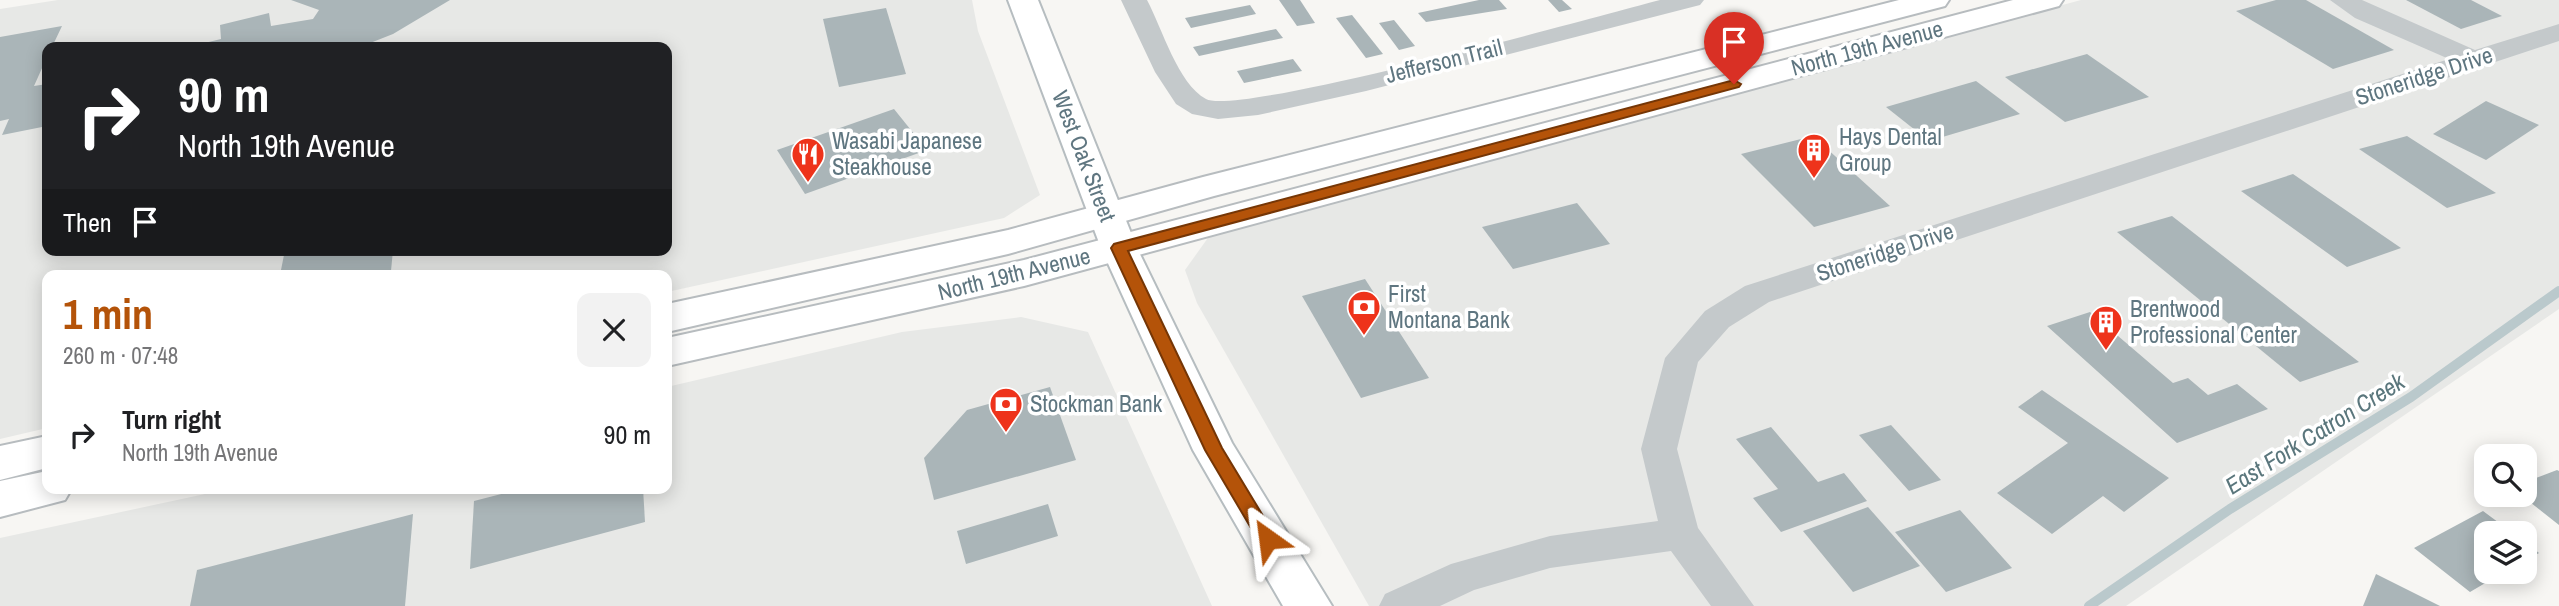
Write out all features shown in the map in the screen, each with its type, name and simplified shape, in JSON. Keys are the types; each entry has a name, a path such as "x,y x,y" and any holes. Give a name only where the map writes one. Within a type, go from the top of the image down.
{"main road":[{"name":"West Oak Street","path":"1023,0 1113,231 1214,450 1308,606"},
{"name":"North 19th Avenue","path":"672,351 1024,273 1113,231 1934,0"},
{"name":"North 19th Avenue","path":"672,317 1008,243 1113,231 2048,0"},
{"path":"0,463 42,453"},
{"path":"0,499 42,490"}],"street":[{"name":"Jefferson Trail","path":"1135,0 1180,91 1196,106 1218,110 1256,106 1691,0"},
{"path":"2343,0 2364,12 2474,60"},
{"path":"2368,0 2474,60"},
{"name":"Stoneridge Drive","path":"1680,534 1659,449 1682,358 1717,319 1758,294 2559,33"},
{"path":"1399,606 1465,576 1550,552 1680,534 1734,606"}],"shaded area":[{"path":"58,0 972,0 978,31 1040,195 1004,218 672,291 672,270 42,270 42,429 0,439 0,9"},
{"path":"2081,0 2559,0 2559,309 2126,606 1369,606 1197,303 1185,270 1210,235"},
{"path":"1021,317 1088,332 1212,606 0,606 0,538 205,494 672,494 672,386 902,332"}],"building":[{"path":"291,0 450,0 393,34 373,42 209,42 221,39 220,25 269,13 271,26 313,19 319,10"},
{"path":"1279,0 1300,0 1315,23 1297,26"},
{"path":"1479,0 1499,0 1507,9 1426,22 1418,13"},
{"path":"1548,0 1562,0 1572,9 1559,12"},
{"path":"2276,0 2306,0 2394,50 2333,69 2236,11"},
{"path":"2406,0 2471,0 2502,16 2461,29"},
{"path":"1250,5 1256,14 1191,28 1185,18"},
{"path":"886,8 906,74 839,87 823,19"},
{"path":"1352,15 1383,54 1366,58 1336,18"},
{"path":"1394,20 1415,46 1399,50 1379,23"},
{"path":"62,26 54,42 42,42 42,68 34,86 42,85 42,127 2,135 9,119 0,121 0,37"},
{"path":"1276,29 1283,38 1199,56 1193,47"},
{"path":"2087,54 2149,97 2065,122 2005,77"},
{"path":"1293,59 1302,71 1244,83 1237,71"},
{"path":"1976,81 2020,114 1929,141 1886,107"},
{"path":"2486,101 2539,125 2486,160 2433,134"},
{"path":"894,109 927,150 805,194 777,150"},
{"name":"Hays Dental Group","path":"1813,136 1890,206 1814,227 1741,154"},
{"path":"2407,136 2496,193 2447,208 2359,149"},
{"path":"2293,174 2401,248 2347,267 2241,191"},
{"path":"1577,203 1610,244 1513,269 1482,227"},
{"path":"2172,216 2359,362 2300,382 2117,232"},
{"path":"284,256 392,256 391,270 281,270"},
{"name":"First Montana Bank","path":"1365,279 1429,378 1361,398 1302,296"},
{"name":"Brentwood Professional Center","path":"2090,312 2173,383 2188,378 2208,395 2237,384 2268,409 2177,443 2047,326"},
{"name":"Stockman Bank","path":"1050,387 1076,460 934,500 924,458 967,410"},
{"path":"2042,390 2169,478 2124,512 2103,496 2052,534 1997,493 2068,443 2018,407"},
{"path":"1891,425 1941,480 1909,491 1859,435"},
{"path":"1771,427 1818,482 1844,473 1867,501 1781,532 1753,498 1778,489 1736,439"},
{"path":"2559,471 2559,525 2536,507 2537,478"},
{"path":"501,494 643,494 645,522 470,569 474,501"},
{"path":"1048,504 1058,536 966,564 957,531"},
{"path":"1868,507 1920,566 1853,592 1803,531"},
{"path":"1960,510 2012,568 1946,592 1895,532"},
{"path":"2483,511 2496,521 2474,521 2474,584 2484,584 2470,592 2414,548"},
{"path":"413,514 405,606 190,606 197,570"},
{"path":"2376,574 2440,606 2363,606"}],"waterway":[{"name":"East Fork Catron Creek","path":"2089,606 2230,509 2411,397 2559,291"}],"place":[{"name":"Hays Dental Group","path":"1814,180"},
{"name":"Wasabi Japanese Steakhouse","path":"808,184"},
{"name":"First Montana Bank","path":"1364,337"},
{"name":"Brentwood Professional Center","path":"2106,352"},
{"name":"Stockman Bank","path":"1006,434"}],"route":[{"path":"1268,539 1214,450 1119,248 1734,84"}]}
